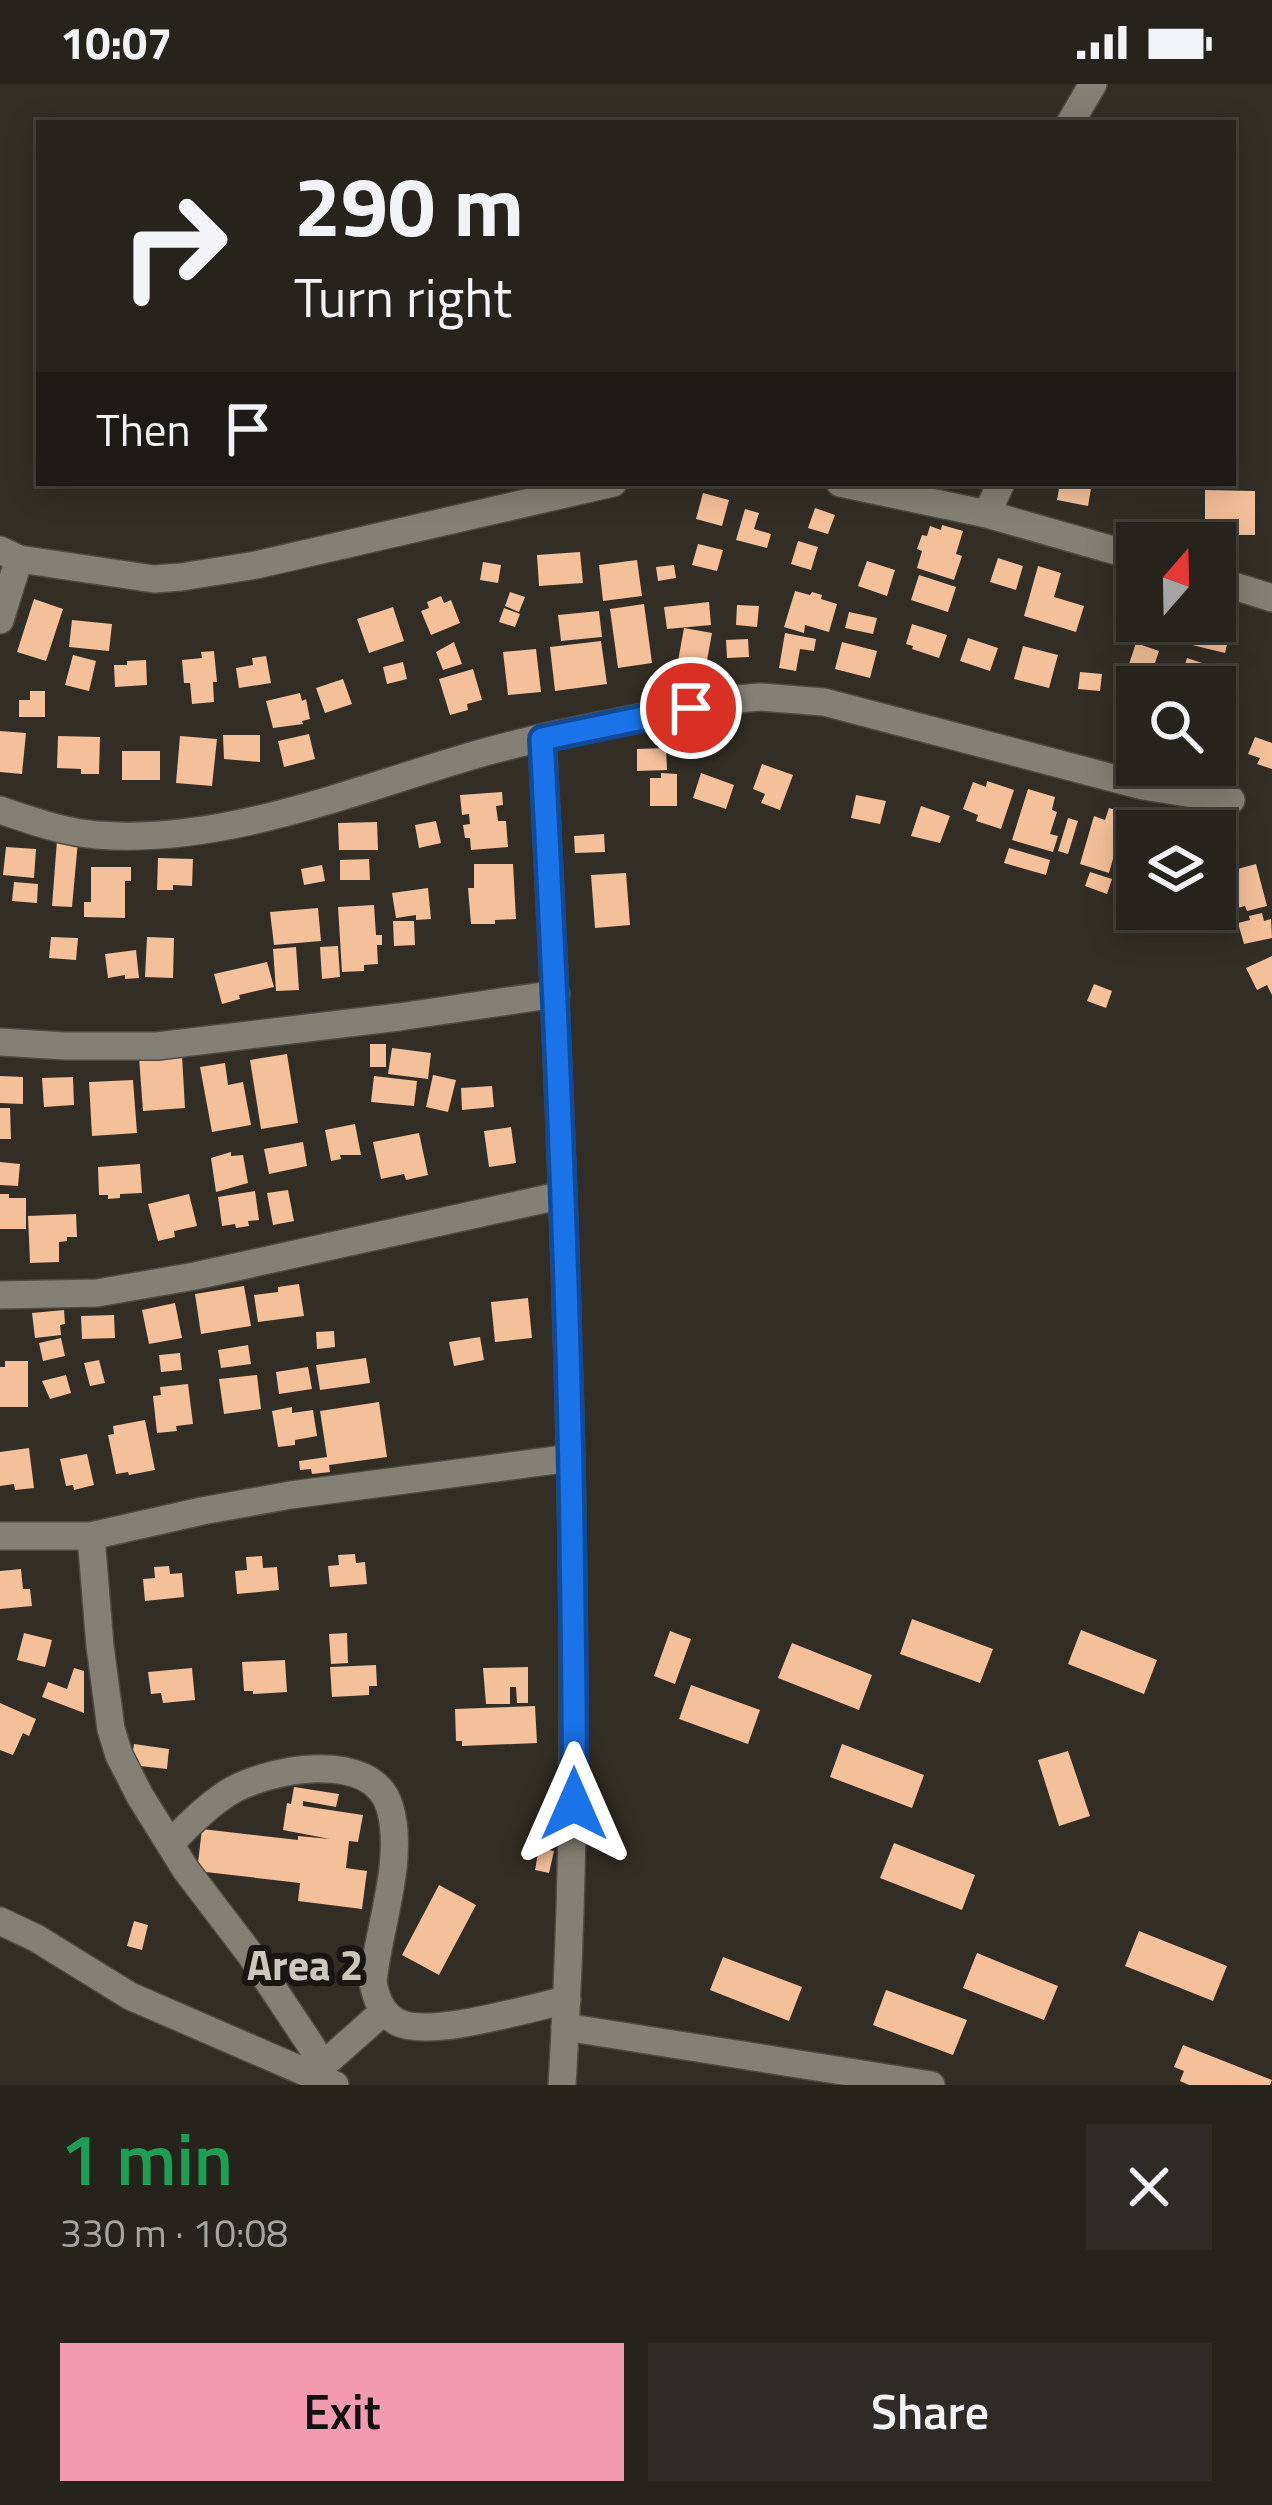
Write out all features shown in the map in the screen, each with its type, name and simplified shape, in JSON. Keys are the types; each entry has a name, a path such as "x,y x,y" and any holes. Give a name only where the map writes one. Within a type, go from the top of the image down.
{"street":[{"path":"1072,120 1093,84"},
{"path":"0,620 9,555 154,579 181,577 278,560 600,486"},
{"path":"854,486 987,514 1116,550"},
{"path":"987,514 1000,486"},
{"path":"1236,587 1272,598"},
{"path":"0,810 45,826 97,835 210,828 288,814 542,739 727,700 795,698 824,701 1143,786 1232,800"},
{"path":"542,739 556,994 571,1458 574,1770 562,2085"},
{"path":"0,1042 157,1046 556,994"},
{"path":"0,1295 98,1294 563,1195"},
{"path":"0,1536 91,1536 291,1495 571,1458"},
{"path":"91,1536 111,1729 119,1755 186,1870 250,1954 312,2047 327,2080"},
{"path":"170,1844 204,1810 245,1784 320,1768 357,1773 388,1801 394,1823 373,1982 376,1999 395,2021 414,2028 439,2027 566,2014 931,2085"},
{"path":"0,1921 130,1996 327,2080"},
{"path":"327,2080 384,2012"}],"building":[{"path":"1059,486 1091,486 1088,506 1057,500"},
{"path":"1205,490 1255,491 1255,535 1236,535 1236,522 1205,522"},
{"path":"703,493 729,500 722,526 696,519"},
{"path":"815,508 835,515 828,534 808,528"},
{"path":"745,509 759,513 754,529 771,534 767,548 736,540"},
{"path":"942,525 963,531 954,580 917,568 922,535 927,536 930,526 941,530"},
{"path":"798,541 818,547 811,570 791,564"},
{"path":"698,544 723,550 717,571 692,565"},
{"path":"580,552 583,583 539,586 537,555"},
{"path":"998,558 1023,566 1016,590 990,582"},
{"path":"637,560 642,596 603,601 599,565"},
{"path":"867,561 895,570 887,596 858,586"},
{"path":"483,562 501,565 498,583 480,580"},
{"path":"674,565 676,578 658,581 656,567"},
{"path":"1038,566 1061,573 1054,597 1084,606 1076,632 1024,616"},
{"path":"919,575 956,587 948,612 911,600"},
{"path":"795,591 822,595 821,599 837,604 829,632 805,625 804,633 784,627"},
{"path":"510,592 525,597 519,612 505,606"},
{"path":"441,596 444,603 451,600 460,623 431,635 421,611"},
{"path":"34,599 63,609 46,661 17,652"},
{"path":"709,602 711,625 667,629 664,607"},
{"path":"644,604 652,663 618,668 610,609"},
{"path":"737,605 759,606 757,627 736,625"},
{"path":"393,607 404,641 369,653 357,619"},
{"path":"504,608 520,614 515,627 499,622"},
{"path":"599,611 602,637 561,641 558,615"},
{"path":"849,612 877,618 873,634 845,628"},
{"path":"72,620 112,624 109,651 69,647"},
{"path":"912,624 947,635 939,658 906,644"},
{"path":"684,628 712,633 706,666 678,661"},
{"path":"785,633 816,639 814,651 800,649 796,671 779,668"},
{"path":"968,638 998,648 990,671 960,661"},
{"path":"748,639 749,657 727,658 726,640"},
{"path":"601,641 607,684 555,691 550,647"},
{"path":"454,642 462,664 443,670 436,652"},
{"path":"842,642 877,651 870,678 835,669"},
{"path":"1189,642 1228,642 1225,653"},
{"path":"1136,643 1159,651 1154,666 1129,664"},
{"path":"1023,646 1058,655 1049,688 1014,679"},
{"path":"536,649 541,692 508,695 503,652"},
{"path":"214,651 214,702 192,704 182,660"},
{"path":"73,655 96,661 89,691 65,685"},
{"path":"266,656 271,683 239,688 236,668"},
{"path":"1187,658 1211,666 1185,666"},
{"path":"146,660 147,685 115,687 114,665"},
{"path":"403,662 407,679 387,684 383,667"},
{"path":"473,669 482,700 450,715 439,679"},
{"path":"1080,672 1102,674 1100,691 1078,689"},
{"path":"343,679 352,704 325,713 316,688"},
{"path":"30,691 45,691 45,717 19,717 19,700 30,700"},
{"path":"300,693 310,719 273,728 266,701"},
{"path":"0,731 26,733 22,774 0,772"},
{"path":"309,734 315,759 284,767 278,741"},
{"path":"223,735 260,735 260,762 224,759"},
{"path":"58,736 100,737 99,774 57,768"},
{"path":"180,736 217,739 212,786 176,783"},
{"path":"1255,737 1272,743 1272,769 1257,764 1260,758 1248,754"},
{"path":"666,748 667,770 637,771 637,749"},
{"path":"122,751 160,751 160,780 122,780"},
{"path":"762,764 793,775 780,810 761,803 765,794 753,789"},
{"path":"661,773 677,774 677,806 650,806 650,778 661,778"},
{"path":"701,773 734,785 726,809 693,798"},
{"path":"987,781 1014,790 1001,829 976,821 978,815 963,809 973,782 986,787"},
{"path":"1028,789 1055,797 1052,810 1057,812 1050,834 1058,836 1053,852 1012,840"},
{"path":"502,792 503,805 496,806 498,821 506,821 508,847 471,850 463,825 470,824 469,814 462,815 460,795"},
{"path":"856,795 886,801 880,824 851,818"},
{"path":"921,806 950,816 940,843 911,836"},
{"path":"1109,808 1116,810 1116,848 1109,873 1080,864 1094,816 1105,820"},
{"path":"1068,818 1078,821 1068,854 1058,851"},
{"path":"436,821 441,843 419,848 415,825"},
{"path":"377,822 378,850 339,850 338,823"},
{"path":"604,834 605,852 575,853 574,836"},
{"path":"57,840 78,841 72,907 52,906"},
{"path":"6,847 36,849 34,878 3,875"},
{"path":"1009,848 1050,860 1046,875 1004,863"},
{"path":"158,858 193,859 192,886 157,890"},
{"path":"369,859 370,880 340,880 340,860"},
{"path":"474,864 513,864 516,919 471,924 468,888 474,888"},
{"path":"1256,864 1267,906 1236,908 1236,869"},
{"path":"322,865 325,881 304,885 301,869"},
{"path":"91,867 131,867 131,881 125,881 125,918 84,917 84,902 91,902"},
{"path":"1090,872 1112,879 1107,894 1085,886"},
{"path":"626,873 630,925 595,928 591,875"},
{"path":"14,882 38,884 37,903 12,901"},
{"path":"428,888 431,919 396,918 392,893"},
{"path":"374,905 376,935 382,935 378,964 364,965 364,971 342,972 338,907"},
{"path":"318,908 321,941 274,945 270,912"},
{"path":"1262,913 1264,921 1271,919 1272,938 1244,944 1238,923"},
{"path":"393,921 414,921 415,945 394,946"},
{"path":"51,937 78,938 76,960 49,958"},
{"path":"147,937 174,938 173,978 145,977"},
{"path":"338,946 340,977 322,979 320,947"},
{"path":"296,947 299,990 276,991 273,949"},
{"path":"136,950 139,978 108,978 105,954"},
{"path":"1272,956 1272,995 1267,985 1257,990 1246,968"},
{"path":"267,962 274,987 222,1004 214,974"},
{"path":"1094,984 1112,991 1106,1008 1087,1001"},
{"path":"370,1044 386,1044 386,1067 370,1067"},
{"path":"392,1048 431,1053 428,1079 388,1074"},
{"path":"287,1054 298,1123 261,1129 250,1060"},
{"path":"182,1055 185,1108 143,1111 139,1057"},
{"path":"225,1063 228,1085 243,1082 251,1125 212,1132 200,1067"},
{"path":"433,1075 456,1080 448,1112 426,1107"},
{"path":"0,1076 23,1077 23,1104 0,1103"},
{"path":"374,1076 417,1081 414,1106 371,1102"},
{"path":"73,1077 74,1105 44,1107 42,1078"},
{"path":"133,1080 137,1133 92,1136 89,1082"},
{"path":"492,1086 494,1107 462,1110 461,1088"},
{"path":"0,1108 10,1108 11,1139 0,1139"},
{"path":"355,1124 361,1155 340,1155 341,1159 331,1161 325,1130"},
{"path":"511,1127 516,1163 489,1167 484,1131"},
{"path":"419,1133 428,1175 381,1179 373,1142"},
{"path":"303,1142 307,1166 269,1174 264,1149"},
{"path":"231,1152 231,1156 243,1155 248,1183 216,1192 211,1158"},
{"path":"0,1162 20,1164 18,1186 0,1185"},
{"path":"140,1164 142,1193 108,1199 108,1195 99,1195 98,1167"},
{"path":"288,1190 294,1221 273,1225 267,1193"},
{"path":"255,1191 259,1220 248,1221 249,1226 222,1226 218,1197"},
{"path":"0,1194 26,1198 26,1229 0,1229"},
{"path":"189,1194 197,1226 158,1241 148,1204"},
{"path":"76,1214 77,1237 59,1242 59,1262 30,1263 28,1216"},
{"path":"299,1284 304,1316 258,1322 254,1295"},
{"path":"244,1286 251,1326 201,1334 195,1294"},
{"path":"528,1298 532,1338 495,1342 491,1302"},
{"path":"175,1303 182,1338 149,1344 142,1310"},
{"path":"64,1310 61,1335 35,1338 32,1313"},
{"path":"114,1315 115,1338 82,1339 81,1316"},
{"path":"334,1331 335,1347 317,1349 316,1332"},
{"path":"480,1337 484,1360 454,1366 449,1342"},
{"path":"61,1338 65,1356 43,1361 39,1343"},
{"path":"248,1345 251,1364 221,1368 218,1350"},
{"path":"180,1353 182,1370 161,1372 159,1355"},
{"path":"366,1358 370,1383 320,1390 316,1365"},
{"path":"99,1360 105,1383 90,1386 84,1363"},
{"path":"5,1361 28,1361 28,1407 0,1407 0,1367 5,1367"},
{"path":"308,1367 312,1389 279,1394 276,1372"},
{"path":"66,1375 71,1393 50,1399 42,1381"},
{"path":"257,1375 261,1409 224,1414 219,1379"},
{"path":"188,1384 193,1424 157,1433 153,1396 161,1395 160,1387"},
{"path":"379,1402 387,1457 329,1465 330,1472 300,1470 299,1461 327,1457 320,1411"},
{"path":"292,1407 292,1413 313,1410 317,1436 278,1447 272,1411"},
{"path":"145,1420 155,1470 116,1474 108,1435 114,1434 113,1426"},
{"path":"29,1448 34,1488 0,1486 0,1452"},
{"path":"87,1454 94,1485 74,1490 73,1485 66,1486 60,1459"},
{"path":"355,1554 356,1563 365,1562 367,1584 330,1587 328,1566 339,1565 338,1555"},
{"path":"262,1556 263,1568 277,1567 279,1590 237,1594 235,1571 247,1570 246,1557"},
{"path":"169,1566 170,1574 182,1573 184,1597 145,1601 143,1579 155,1578 154,1567"},
{"path":"21,1569 23,1589 30,1589 32,1606 0,1609 0,1571"},
{"path":"912,1619 993,1649 980,1683 900,1654"},
{"path":"1081,1630 1157,1660 1144,1694 1068,1664"},
{"path":"670,1631 691,1639 675,1684 654,1676"},
{"path":"24,1633 52,1640 45,1667 17,1660"},
{"path":"347,1633 348,1663 331,1664 329,1634"},
{"path":"792,1643 872,1675 859,1710 778,1678"},
{"path":"285,1660 287,1692 244,1691 242,1662"},
{"path":"376,1665 377,1686 369,1686 369,1695 332,1697 330,1667"},
{"path":"528,1667 528,1703 517,1703 516,1687 510,1687 510,1704 486,1704 483,1668"},
{"path":"74,1668 84,1671 84,1713 42,1697 48,1682 67,1689"},
{"path":"192,1668 195,1700 163,1703 161,1693 151,1694 148,1672"},
{"path":"691,1685 760,1710 748,1744 679,1719"},
{"path":"0,1703 36,1719 13,1755 0,1750"},
{"path":"535,1706 537,1743 462,1746 462,1741 456,1741 455,1709"},
{"path":"134,1744 169,1749 167,1769 131,1765"},
{"path":"842,1744 924,1775 912,1808 830,1777"},
{"path":"1068,1751 1090,1816 1059,1826 1038,1760"},
{"path":"294,1787 339,1794 336,1807 303,1801 303,1806 363,1815 358,1842 349,1841 346,1868 367,1871 362,1909 298,1901 300,1883 197,1871 202,1829 330,1839 283,1830"},
{"path":"894,1843 975,1875 962,1910 880,1878"},
{"path":"539,1848 554,1851 549,1873 535,1870"},
{"path":"439,1885 476,1905 439,1975 402,1955"},
{"path":"134,1921 148,1925 142,1950 127,1946"},
{"path":"1139,1931 1227,1966 1213,2001 1125,1966"},
{"path":"977,1953 1058,1986 1044,2020 963,1988"},
{"path":"723,1957 802,1987 789,2021 710,1990"},
{"path":"886,1990 967,2020 953,2055 873,2025"},
{"path":"1183,2045 1272,2080 1270,2085 1180,2081 1184,2071 1174,2067"}],"district":[{"name":"Area 2","path":"305,1964"}],"route":[{"path":"574,1804 566,1283 542,739 691,708"}]}
